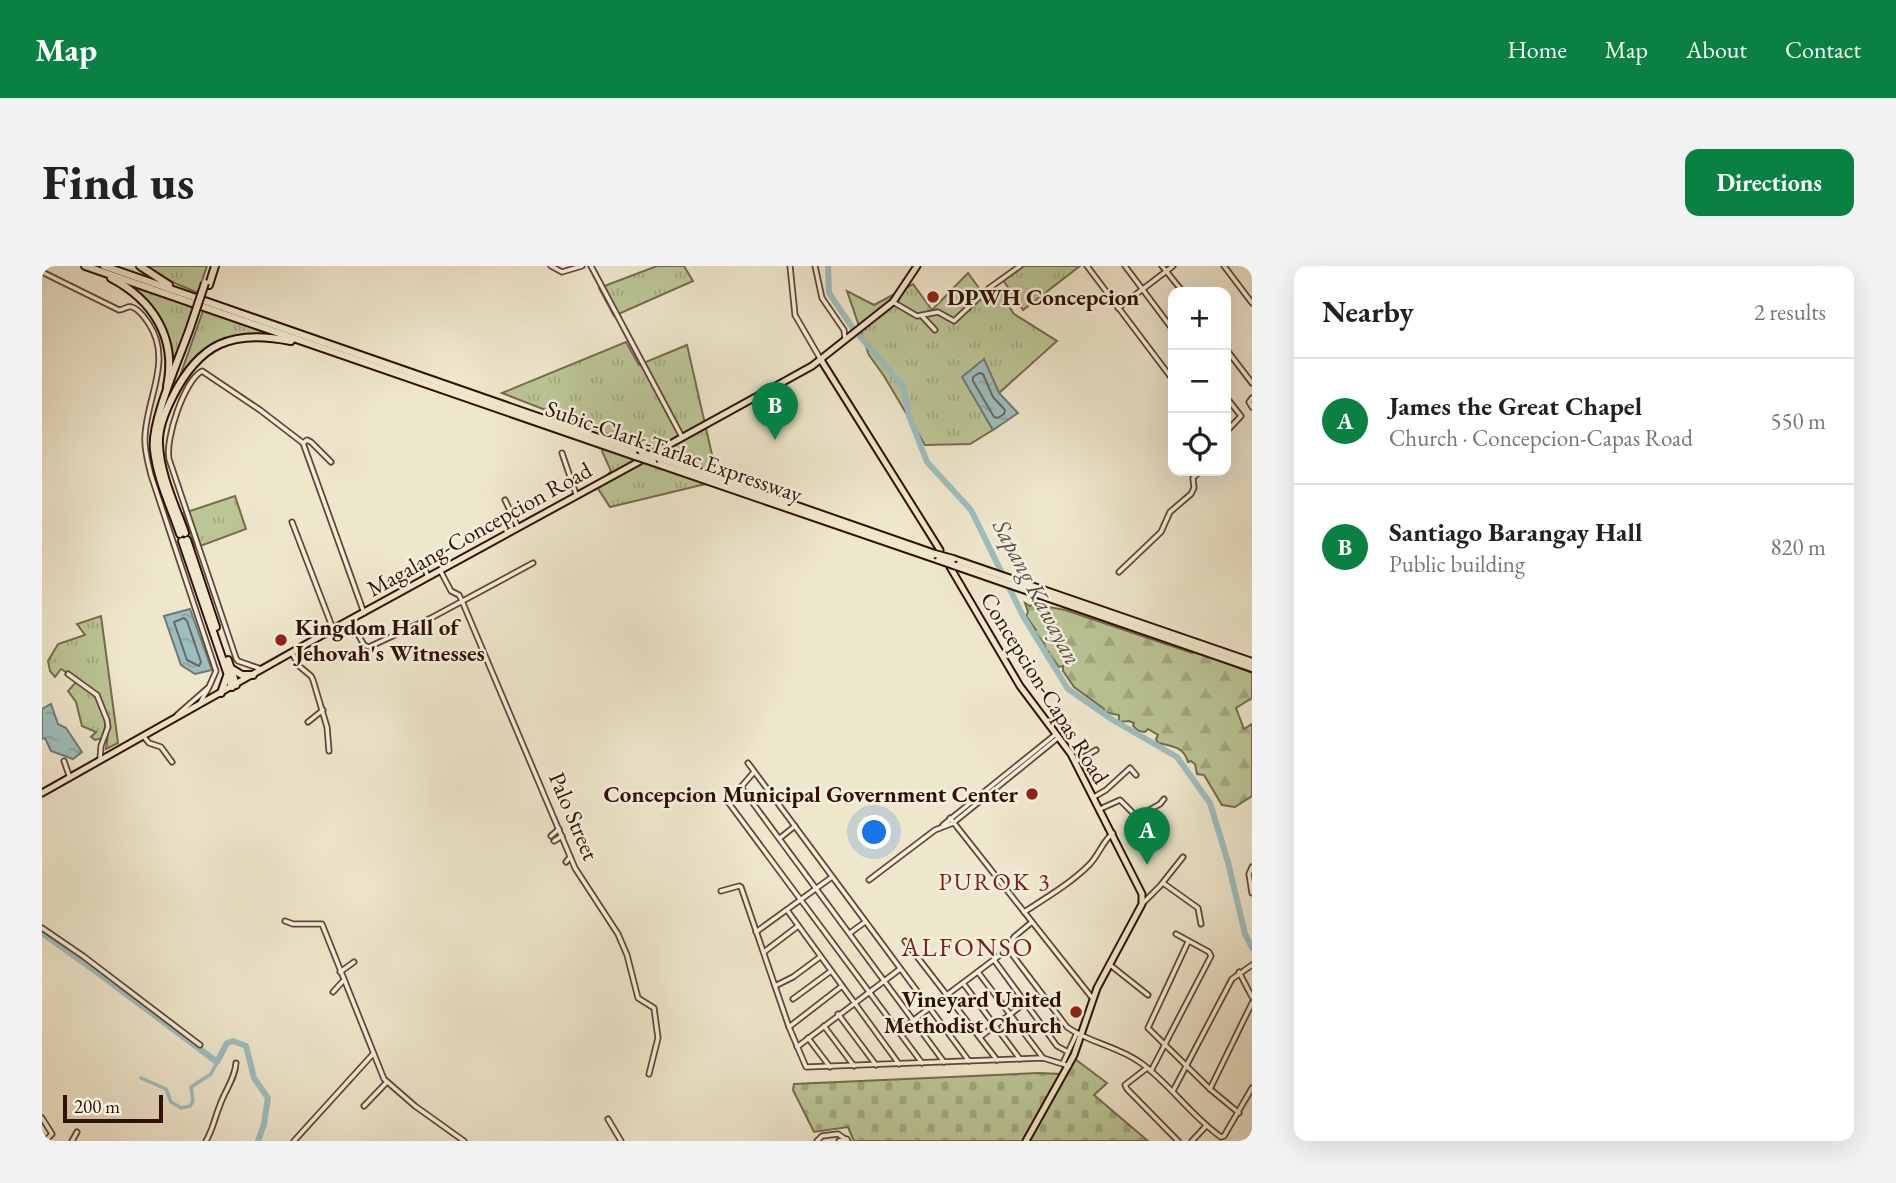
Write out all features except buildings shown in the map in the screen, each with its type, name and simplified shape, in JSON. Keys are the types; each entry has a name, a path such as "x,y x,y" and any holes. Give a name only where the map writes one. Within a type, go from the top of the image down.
{"highway":[{"name":"Subic-Clark-Tarlac Expressway","path":"85,266 639,457 655,458 938,555 953,564 974,569 1252,668"},
{"path":"85,266 131,290 147,304 159,320 166,338 169,361 159,449 184,537 234,686"},
{"name":"Subic-Clark-Tarlac Expressway","path":"104,266 639,457"},
{"path":"140,266 151,275 193,297"},
{"path":"165,405 213,266"},
{"path":"165,405 191,365 202,354 219,344 253,335 314,345"},
{"name":"Subic-Clark-Tarlac Expressway","path":"1033,590 1252,662"},
{"path":"227,666 237,673 253,675"},
{"path":"221,694 227,679 227,666"}],"main road":[{"path":"655,458 682,438 821,360 893,302 917,266"},
{"path":"821,360 938,555"},
{"name":"Magalang-Concepcion Road","path":"42,793 639,457"},
{"name":"Concepcion-Capas Road","path":"953,564 1020,686 1075,762 1140,888 1142,904"},
{"path":"1026,1141 1066,1064 1109,964 1142,904"}],"street":[{"path":"551,266 560,272 582,266"},
{"path":"591,266 682,438"},
{"path":"790,266 795,315 821,360"},
{"path":"815,266 822,298 844,330 846,340"},
{"path":"893,302 913,315 922,316 937,312 954,321 988,289 1020,266"},
{"path":"1087,266 1168,369"},
{"path":"1125,266 1168,323"},
{"path":"1162,266 1178,287"},
{"path":"1118,308 1173,266"},
{"path":"1224,266 1252,303"},
{"path":"42,272 118,310 129,306 134,308 144,317 154,333 159,367 148,414 145,451 150,475 216,674 198,707"},
{"path":"922,316 935,330"},
{"path":"1227,350 1252,383"},
{"path":"263,670 238,661 236,657 169,459 168,438 193,380 202,371 303,443 364,613"},
{"path":"1252,398 1249,401 1252,407"},
{"path":"1231,403 1241,416 1231,427"},
{"path":"303,443 307,440 311,442 331,462"},
{"path":"562,453 576,494"},
{"path":"1119,572 1161,532 1170,512 1191,495 1195,476"},
{"path":"505,500 518,527"},
{"path":"292,522 333,629"},
{"path":"350,620 367,648 533,563"},
{"path":"423,564 428,577"},
{"name":"Palo Street","path":"440,570 451,591 462,601 575,868 618,934 638,998 654,1008 658,1038 649,1074"},
{"path":"292,653 299,666 311,676 323,710 329,751"},
{"path":"68,674 97,695 107,720 108,727 101,746 101,761"},
{"path":"174,720 181,710 209,687"},
{"path":"308,722 323,710"},
{"path":"869,880 926,836 942,827 1057,735"},
{"path":"144,737 149,743 161,747 172,761"},
{"path":"1075,762 1097,750"},
{"path":"64,761 70,778"},
{"path":"748,763 969,1061"},
{"path":"1094,797 1130,768 1136,775"},
{"path":"754,772 728,802 923,1063"},
{"path":"741,787 944,1062"},
{"path":"1100,809 1120,800 1124,795"},
{"path":"1120,800 1137,817 1164,799"},
{"path":"951,820 1093,999"},
{"path":"552,825 558,826 552,838 562,836"},
{"path":"780,838 795,826"},
{"path":"1024,912 1086,868 1113,833"},
{"path":"1142,904 1163,883 1183,856"},
{"path":"566,862 570,857"},
{"path":"1252,867 1248,874 1252,893"},
{"path":"756,932 832,877"},
{"path":"1163,883 1198,908 1201,925"},
{"path":"721,891 740,886 789,1027 806,1067 1043,1058 1066,1064 1068,1052 1079,1034"},
{"path":"787,910 898,1064"},
{"path":"285,920 293,924 322,924 373,1054 387,1082 464,1141"},
{"path":"850,934 865,922"},
{"path":"899,1031 1008,949 1014,937 1032,922"},
{"path":"763,953 798,926"},
{"path":"42,928 200,1045"},
{"path":"1176,934 1209,952 1211,956 1166,1044 1149,1070 1125,1084 1178,1141"},
{"path":"905,941 997,1060"},
{"path":"1188,942 1149,1030 1239,1114"},
{"path":"1008,949 1068,1027 1119,1050 1149,1070 1206,1126 1221,1137 1239,1114 1252,1088"},
{"path":"775,986 793,977 820,956"},
{"path":"994,960 1057,1046 1068,1052"},
{"path":"340,972 354,962"},
{"path":"1109,964 1148,995"},
{"path":"1173,1091 1232,979 1252,965"},
{"path":"797,1047 900,969"},
{"path":"793,999 831,971"},
{"path":"978,972 1043,1058"},
{"path":"1239,972 1252,997"},
{"path":"333,992 343,981"},
{"path":"963,983 1020,1059"},
{"path":"789,1027 842,986"},
{"path":"980,1037 1025,1003"},
{"path":"1210,1089 1252,1003"},
{"path":"838,1014 876,1065"},
{"path":"824,1025 853,1066"},
{"path":"808,1037 830,1067"},
{"path":"294,1141 373,1054"},
{"path":"206,1141 215,1126 218,1110 235,1074 236,1063"},
{"path":"364,1106 387,1082"},
{"path":"42,1118 52,1133 45,1141"},
{"path":"608,1119 621,1141"},
{"path":"1192,1141 1206,1126"},
{"path":"72,1141 77,1132"},
{"path":"817,1141 822,1136 831,1134 842,1135 847,1140"},
{"path":"839,1141 847,1140"}],"green space":[{"path":"145,266 207,266 198,293 163,278"},
{"path":"657,266 684,266 693,281 614,316 599,288"},
{"path":"1022,266 1080,266 1023,310 1003,280"},
{"path":"968,273 987,299 999,291 1014,314 1057,341 999,393 984,360 963,377 993,430 970,444 925,445 869,355 847,291 874,305 913,284 932,310"},
{"path":"130,284 194,308 173,370 164,332 155,312 128,286"},
{"path":"203,311 267,334 249,334 216,343 201,352 181,373"},
{"path":"626,342 639,365 687,345 718,481 610,507 597,487 611,471 602,451 610,435 502,393"},
{"path":"235,496 246,529 195,548 184,513"},
{"path":"1025,603 1065,610 1192,653 1196,651 1252,673 1252,698 1236,708 1244,729 1252,724 1252,796 1235,807 1222,805 1204,775 1197,774 1195,764 1188,762 1184,753 1173,746 1158,743 1158,735 1148,729 1145,732 1139,731 1133,726 1134,723 1119,722 1119,715 1103,712 1104,709 1074,687 1063,671 1063,666 1059,667 1049,655 1026,616 1028,612"},
{"path":"101,616 118,743 106,749 108,719 100,700 85,684 61,669 55,677 50,671 48,661 58,644 85,635 77,624"},
{"path":"76,682 95,695 106,722 103,738 95,740 91,737 96,732 82,726 76,702 68,691"},
{"path":"1075,1059 1107,1083 1094,1095 1148,1141 1029,1141"},
{"path":"1061,1074 1024,1141 854,1141 848,1127 814,1132 793,1090 794,1084"}],"water":[{"path":"984,359 999,393 1018,413 993,430 962,377"},
{"path":"190,609 212,670 195,674 181,665 164,616"},
{"path":"51,704 58,724 66,728 82,752 73,759 51,751 45,738 42,739 42,709"}],"waterway":[{"name":"Sapang Kawayan","path":"828,266 829,293 852,327 903,386 909,416 927,462 971,510 1024,618 1068,689 1113,720 1177,757 1210,803 1228,862 1245,934 1252,948"},
{"path":"42,933 109,981"},
{"path":"110,982 217,1062 227,1043 233,1041 246,1046 254,1078 268,1098 258,1141"},
{"path":"141,1078 166,1089 171,1102 181,1108 190,1106 193,1101 191,1087 211,1074 217,1062"}],"place":[{"name":"DPWH Concepcion","path":"933,297"},
{"name":"Santiago Barangay Hall","path":"775,440"},
{"name":"Kingdom Hall of Jehovah's Witnesses","path":"281,640"},
{"name":"Concepcion Municipal Government Center","path":"1032,794"},
{"name":"James the Great Chapel","path":"1147,865"},
{"name":"Vineyard United Methodist Church","path":"1076,1012"}],"district":[{"name":"PUROK 3","path":"995,882"},
{"name":"ALFONSO","path":"968,947"}]}
